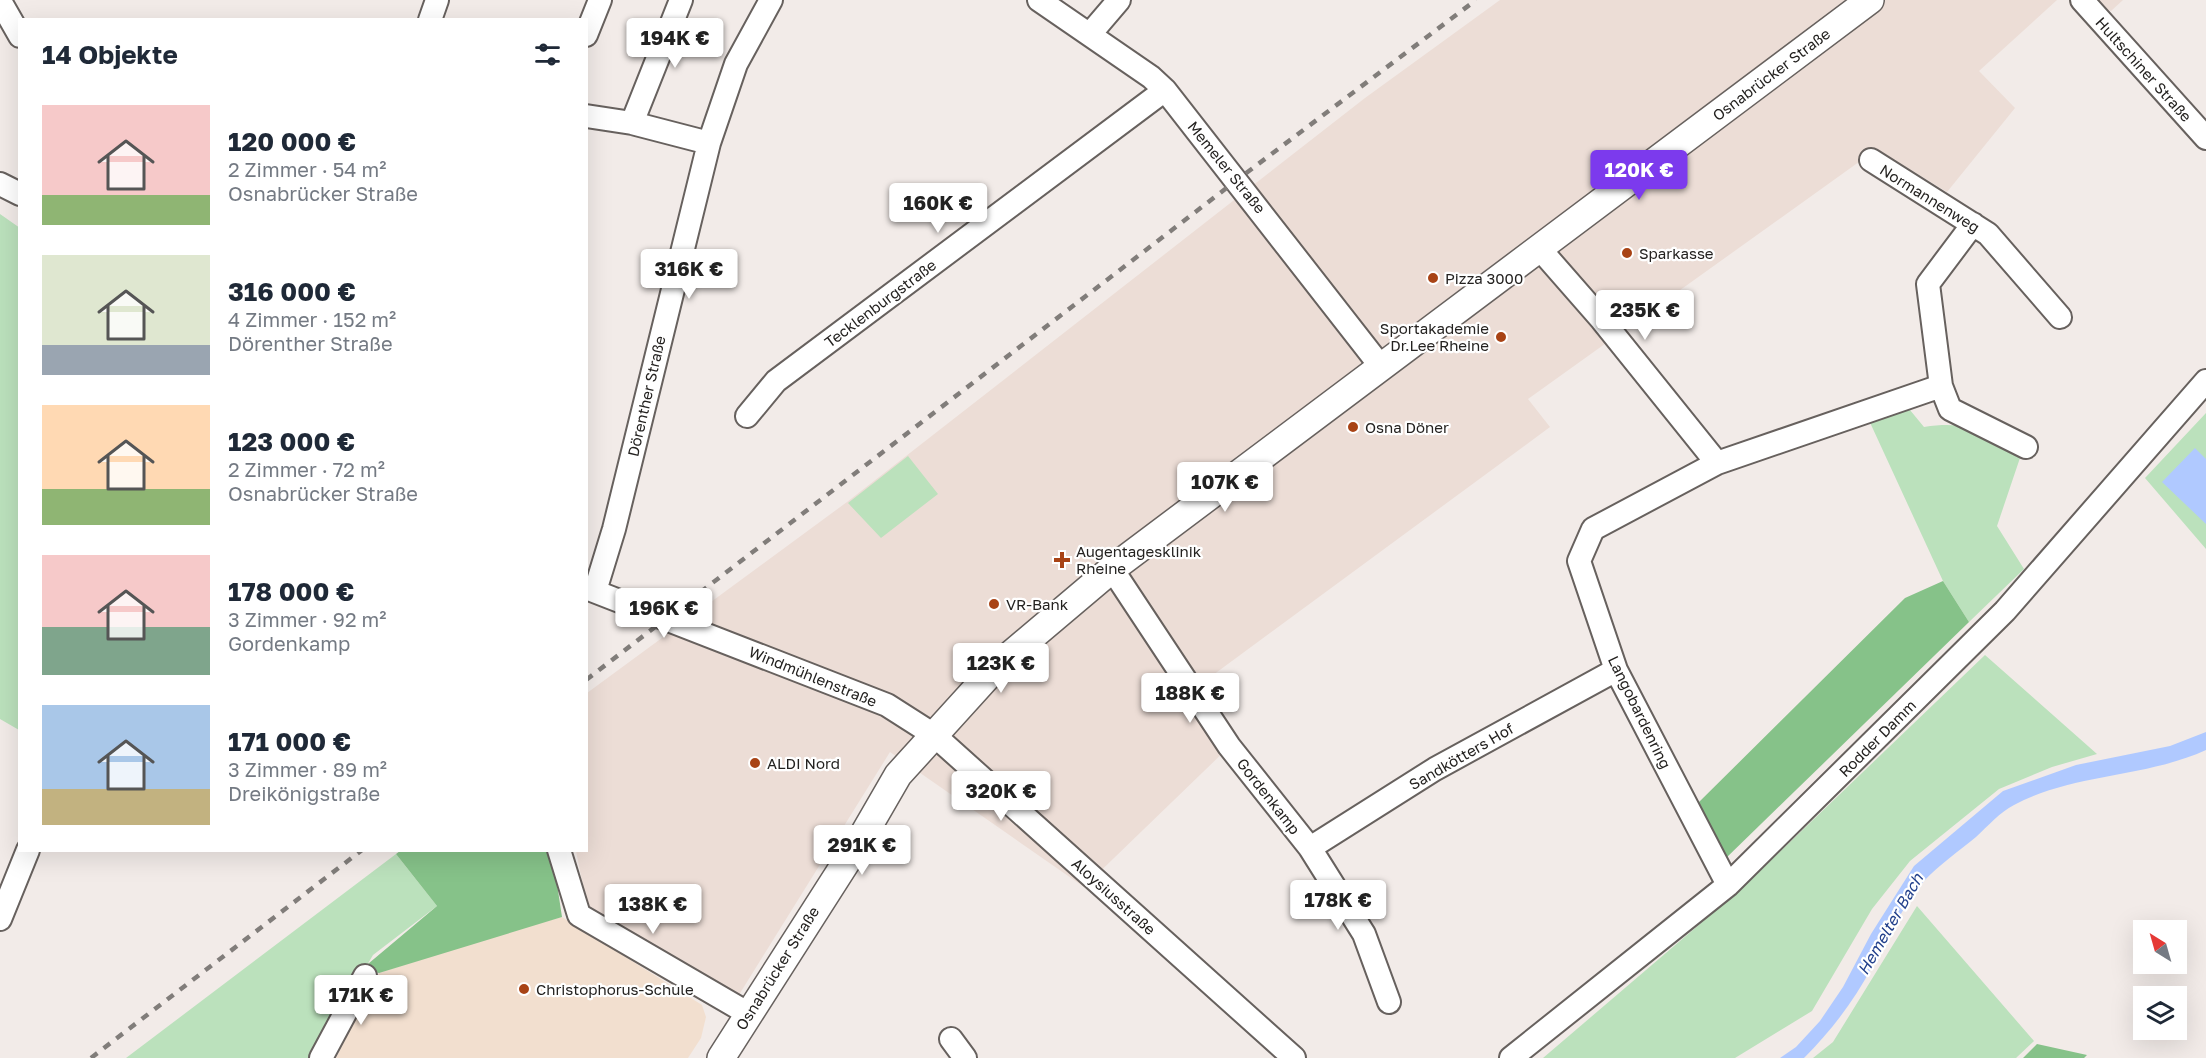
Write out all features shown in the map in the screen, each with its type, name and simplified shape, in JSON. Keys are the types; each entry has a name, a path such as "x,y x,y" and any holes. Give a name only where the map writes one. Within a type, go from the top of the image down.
{"main road":[{"name":"Osnabrücker Straße","path":"721,1058 861,839 898,775 1004,659 1112,569 1870,0"}],"street":[{"path":"431,18 437,0"},
{"path":"588,30 600,0"},
{"path":"632,123 681,0"},
{"name":"Dörenther Straße","path":"591,590 614,528 709,143 736,64 771,0"},
{"name":"Memeler Straße","path":"1039,0 1090,34 1165,90 1382,368"},
{"path":"1090,34 1119,0"},
{"name":"Hultschiner Straße","path":"2082,0 2206,138"},
{"path":"0,1 18,32"},
{"name":"Tecklenburgstraße","path":"747,416 776,381 1165,90"},
{"path":"588,116 632,123 709,143"},
{"name":"Normannenweg","path":"1871,160 1988,234 2060,317"},
{"path":"0,184 18,193"},
{"path":"1973,224 1928,284 1941,386 1950,409 2026,447"},
{"path":"1539,248 1602,320 1717,463"},
{"name":"Rodder Damm","path":"1511,1058 1728,885 2005,611 2206,381"},
{"name":"Langobardenring","path":"1728,885 1616,670 1579,561 1593,528 1717,463 1941,386"},
{"name":"Gordenkamp","path":"1112,569 1229,746 1310,848 1364,934 1389,1002"},
{"name":"Windmühlenstraße","path":"591,590 887,705 934,735"},
{"name":"Sandkötters Hof","path":"1310,848 1435,769 1616,670"},
{"name":"Aloysiusstraße","path":"934,735 1294,1058"},
{"path":"0,919 27,852"},
{"path":"560,852 579,915 749,1014"},
{"path":"321,1058 365,976"},
{"path":"951,1039 965,1058"}],"shaded area":[{"path":"1500,0 2057,0 1979,71 2015,108 1947,192 1877,149 1528,399 1550,427 1194,689 1232,744 1084,887 890,752 737,998 588,911 576,852 588,852 588,692 847,502 1365,98"},
{"path":"2075,0 2123,0 2111,11"},
{"name":"Christophorus-Schule","path":"562,917 702,1005 706,1017 701,1038 688,1058 336,1058 379,973 489,937"}],"green space":[{"path":"0,214 18,227 18,729 0,719"},
{"path":"1905,404 1924,427 1953,425 1976,429 2022,452 1997,526 2024,569 1969,622 1943,581 1867,416"},
{"path":"2206,413 2206,549 2145,478"},
{"path":"908,456 938,494 881,538 848,503"},
{"path":"1943,581 1969,622 1724,860 1696,805 1905,598"},
{"path":"1985,655 2097,754 2052,767 1999,789 1910,861 1872,909 1812,1011 1735,1058 1543,1058 1742,888"},
{"path":"399,852 552,852 562,917 379,973 362,969 437,906 396,854"},
{"path":"396,854 437,906 373,955 312,1058 126,1058"},
{"path":"1917,906 2034,1041 2016,1058 1813,1058 1833,1042"},
{"path":"2037,1044 2087,1055 2084,1058 2023,1058"}],"water":[{"path":"2195,448 2206,459 2206,524 2162,482"},
{"name":"Hemelter Bach","path":"2206,732 2206,750 2183,759 2061,787 2037,795 2004,811 1924,881 1902,912 1858,992 1814,1048 1804,1058 1780,1058 1796,1047 1820,1021 1843,987 1871,934 1914,866 2003,791 2076,765 2170,746"}],"railway":[{"path":"588,678 1237,180 1476,0"},
{"path":"91,1058 359,852"}],"place":[{"name":"Sparkasse","path":"1627,253"},
{"name":"Pizza 3000","path":"1433,278"},
{"name":"Sportakademie Dr.Lee Rheine","path":"1501,337"},
{"name":"Osna Döner","path":"1353,427"},
{"name":"Augentagesklinik Rheine","path":"1062,560"},
{"name":"VR-Bank","path":"994,604"},
{"name":"ALDI Nord","path":"755,763"},
{"name":"Christophorus-Schule","path":"524,989"}]}
